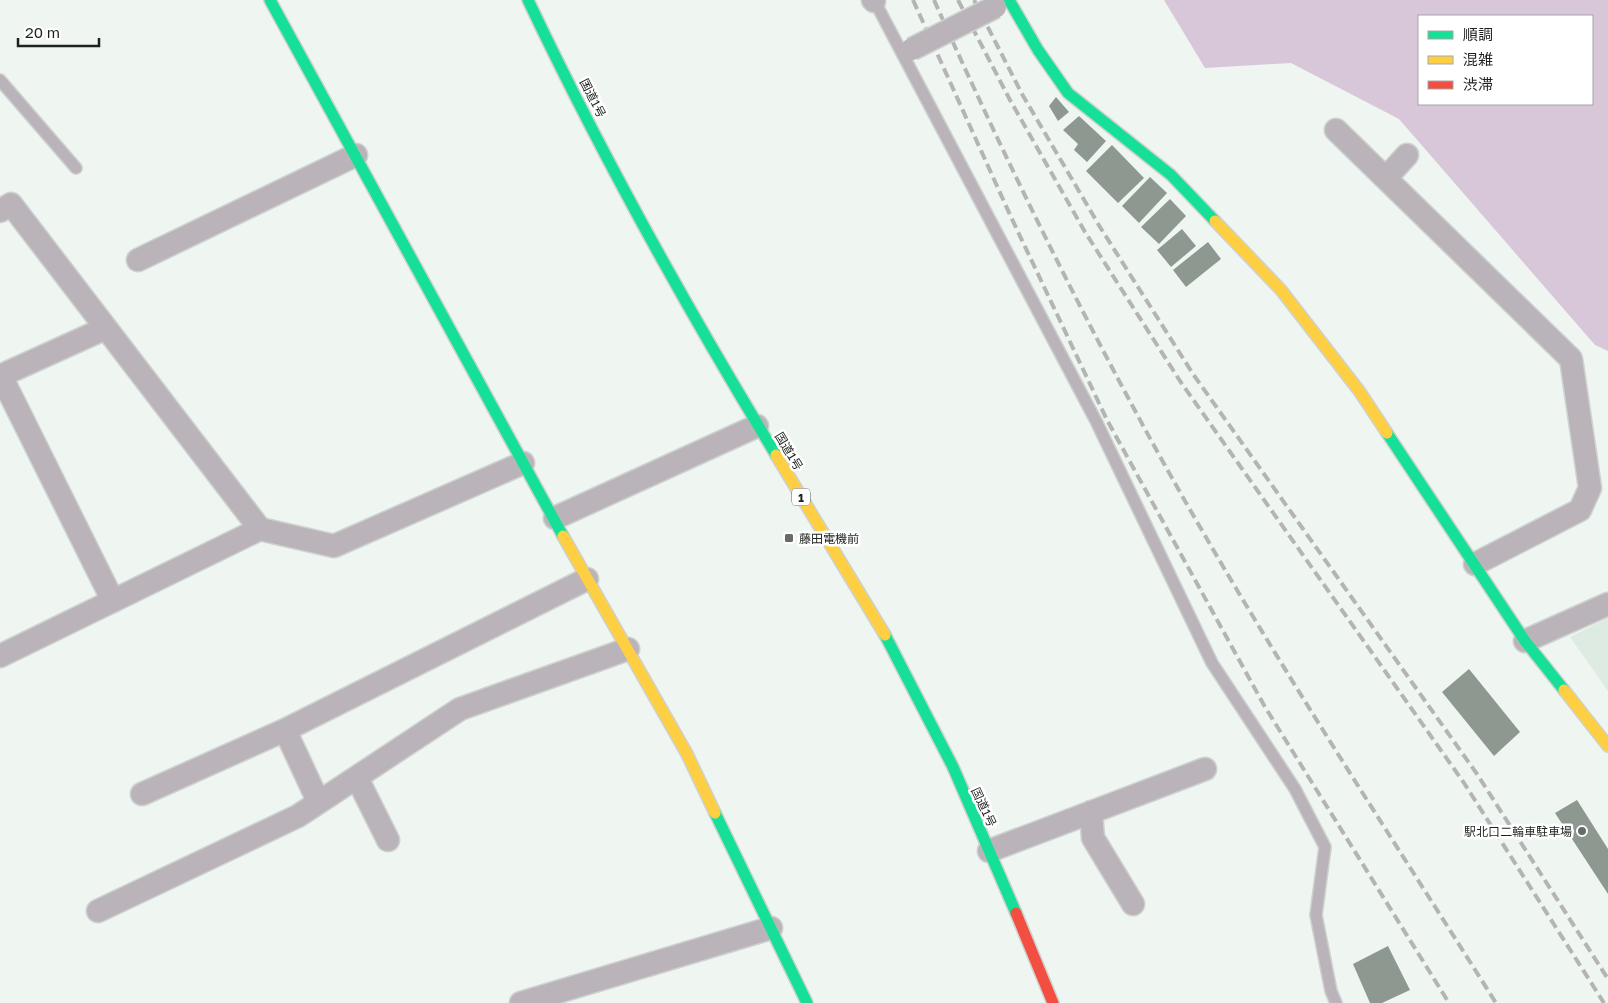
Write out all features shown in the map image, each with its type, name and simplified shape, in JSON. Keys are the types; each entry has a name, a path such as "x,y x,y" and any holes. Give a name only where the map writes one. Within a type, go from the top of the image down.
{"main road":[{"path":"270,0 587,579 687,754 807,1003"},
{"name":"国道1号","path":"528,0 636,215 757,426 878,622 916,691 989,851 1053,1003"},
{"path":"1002,4 1038,50 1068,93 1171,175 1280,290 1360,392 1525,641 1608,746"}],"street":[{"path":"912,49 1002,4"},
{"path":"1336,130 1571,359 1590,488 1580,510 1475,564"},
{"path":"138,260 356,155"},
{"path":"1386,178 1407,155"},
{"path":"0,211 11,204 260,529"},
{"path":"106,328 1,376 113,601"},
{"path":"554,518 757,426"},
{"path":"0,656 260,529 334,546 523,463"},
{"path":"142,794 285,730 587,579"},
{"path":"1525,641 1608,604"},
{"path":"98,911 298,816 460,709 628,649"},
{"path":"285,730 318,801"},
{"path":"989,851 1205,769"},
{"path":"357,778 388,840"},
{"path":"1091,812 1094,838 1134,904"},
{"path":"521,1003 771,928"}],"lane":[{"path":"873,0 1096,421 1212,663 1295,789 1325,847 1316,915 1331,990 1336,1003"},
{"path":"0,80 76,168"}],"shaded area":[{"path":"1164,0 1608,0 1608,351 1595,345 1399,119 1291,63 1205,68"},
{"path":"1608,618 1608,691 1570,637"}],"building":[{"path":"1056,97 1069,112 1058,121 1049,106"},
{"path":"1079,116 1106,141 1087,162 1074,150 1078,144 1063,130"},
{"path":"1112,145 1144,178 1118,203 1086,171"},
{"path":"1150,177 1167,193 1139,223 1122,206"},
{"path":"1170,199 1186,216 1159,244 1141,227"},
{"path":"1182,229 1196,246 1171,267 1157,250"},
{"path":"1208,242 1221,259 1186,287 1173,270"},
{"path":"1469,669 1520,732 1494,756 1442,692"},
{"name":"駅北口二輪車駐車場","path":"1577,800 1608,849 1608,894 1555,813"},
{"path":"1388,946 1410,990 1382,1003 1370,1003 1353,964"}],"railway":[{"path":"913,0 1011,217 1107,420 1265,707 1449,1003"},
{"path":"934,0 1054,255 1174,482 1263,633 1496,1003"},
{"path":"958,0 1010,100 1085,232 1180,381 1464,783 1604,1003"},
{"path":"974,0 1022,94 1100,227 1193,374 1477,774 1608,979"}],"traffic: fast":[{"path":"270,0 563,536"},
{"path":"528,0 585,116 677,287 776,455"},
{"path":"1009,0 1038,50 1068,93 1171,175 1215,221"},
{"path":"1387,433 1525,641 1564,690"},
{"path":"885,635 953,767 1016,913"},
{"path":"715,813 807,1003"}],"traffic: slow":[{"path":"1215,221 1281,290 1360,392 1387,433"},
{"path":"776,455 885,635"},
{"path":"563,536 687,754 715,813"},
{"path":"1564,690 1608,746"}],"traffic: jam":[{"path":"1016,913 1053,1003"}],"place":[{"name":"藤田電機前","path":"789,538"},
{"name":"駅北口二輪車駐車場","path":"1582,831"}]}
